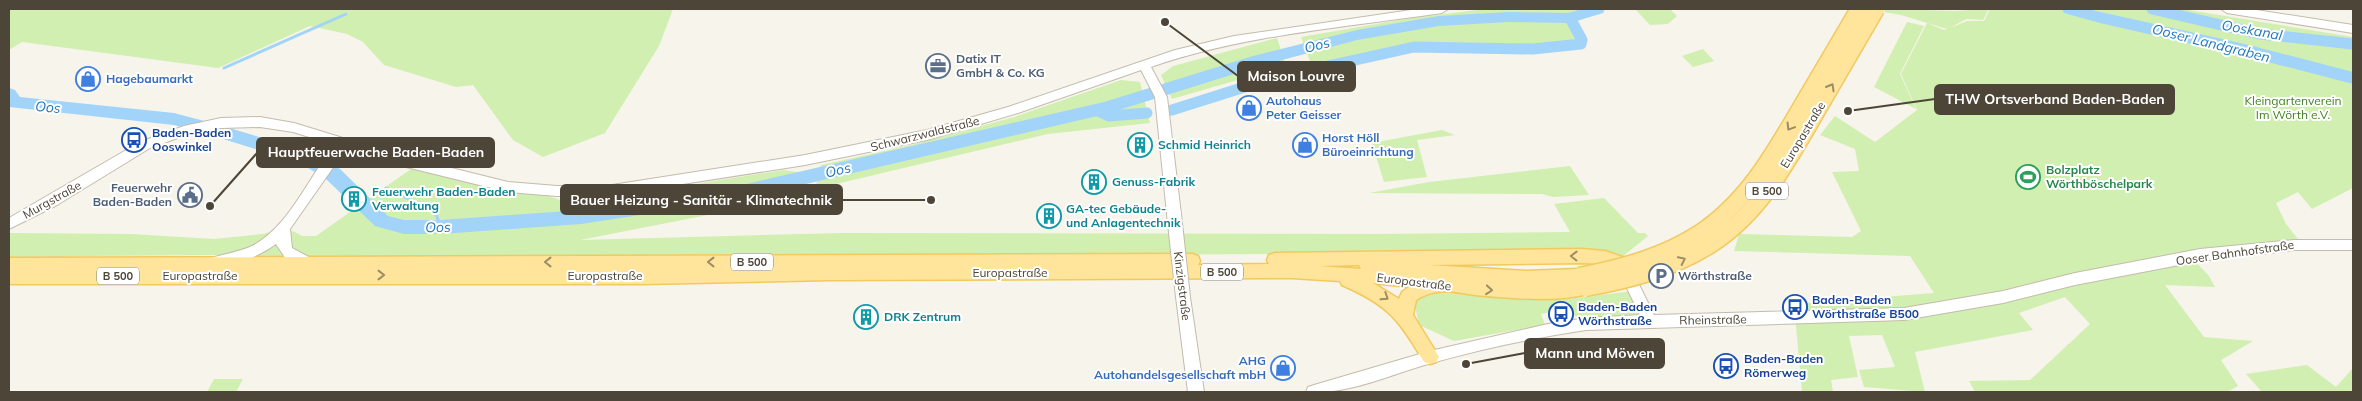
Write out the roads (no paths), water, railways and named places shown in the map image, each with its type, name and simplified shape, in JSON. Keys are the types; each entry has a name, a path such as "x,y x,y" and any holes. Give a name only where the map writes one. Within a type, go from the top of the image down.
{"main road":[{"name":"Europastraße","path":"9,265 1271,260 1364,265 1582,282 1666,252 1701,233 1729,210 1768,163 1859,9"},
{"name":"Europastraße","path":"9,276 643,277 829,273 1282,271 1329,273 1440,286 1521,292 1582,282 1633,278 1676,263 1713,243 1743,218 1782,170 1876,9"},
{"path":"1271,260 1572,256 1606,258 1622,264"},
{"path":"1329,273 1380,294 1404,314 1430,357"},
{"path":"1404,314 1406,302 1412,293 1440,286"}],"street":[{"name":"Schwarzwaldstraße","path":"179,133 221,123 274,124 394,159 508,188 557,191 612,190 805,160 927,135 1013,110 1192,50 1234,40 1442,9"},
{"path":"2227,9 2353,29"},
{"name":"Kinzigstraße","path":"1144,65 1152,76 1161,98 1183,297 1196,392"},
{"name":"Murgstraße","path":"9,224 72,190 128,154 179,133"},
{"path":"208,264 257,249 283,228 328,162 343,144"},
{"path":"283,228 282,245 286,252 296,259 309,264"},
{"name":"Ooser Bahnhofstraße","path":"2117,273 2200,255 2247,249 2294,245 2353,245"},
{"path":"1622,264 1650,321"},
{"name":"Rheinstraße","path":"1314,392 1430,357 1548,330 1586,324 1904,314 1944,308 2117,273"}],"waterway":[{"name":"Oos","path":"9,94 15,103 174,119 223,132 306,158 333,174 382,221 404,227 441,227 581,217 733,194 1106,108 1259,60 1357,35 1439,21 1508,17 1570,18 1597,9"},
{"name":"Ooser Landgraben","path":"2070,9 2100,18 2249,51 2353,78"},
{"name":"Ooskanal","path":"2152,9 2260,34 2353,44"},
{"path":"224,68 346,14"},
{"path":"1172,110 1270,79 1414,47 1533,49 1581,44 1582,40 1570,18"},
{"path":"1096,110 1109,116 1147,113"},
{"path":"386,188 435,212 441,227"}],"place":[{"name":"Maison Louvre","path":"1165,22"},
{"name":"Datix IT GmbH & Co. KG","path":"938,66"},
{"name":"Hagebaumarkt","path":"88,79"},
{"name":"Autohaus Peter Geisser","path":"1249,108"},
{"name":"THW Ortsverband Baden-Baden","path":"1848,111"},
{"name":"Baden-Baden Ooswinkel","path":"134,140"},
{"name":"Schmid Heinrich","path":"1140,145"},
{"name":"Horst Höll Büroeinrichtung","path":"1305,145"},
{"name":"Bolzplatz Wörthböschelpark","path":"2028,177"},
{"name":"Genuss-Fabrik","path":"1094,182"},
{"name":"Feuerwehr Baden-Baden","path":"190,195"},
{"name":"Feuerwehr Baden-Baden Verwaltung","path":"354,199"},
{"name":"Bauer Heizung - Sanitär - Klimatechnik","path":"931,200"},
{"name":"Hauptfeuerwache Baden-Baden","path":"210,206"},
{"name":"GA-tec Gebäude- und Anlagentechnik","path":"1049,216"},
{"name":"Wörthstraße","path":"1661,276"},
{"name":"Baden-Baden Wörthstraße B500","path":"1795,307"},
{"name":"Baden-Baden Wörthstraße","path":"1561,314"},
{"name":"DRK Zentrum","path":"866,317"},
{"name":"Mann und Möwen","path":"1466,364"},
{"name":"Baden-Baden Römerweg","path":"1726,366"},
{"name":"AHG Autohandelsgesellschaft mbH","path":"1283,368"}],"park label":[{"name":"Kleingartenverein Im Wörth e.V.","path":"2293,108"}]}
